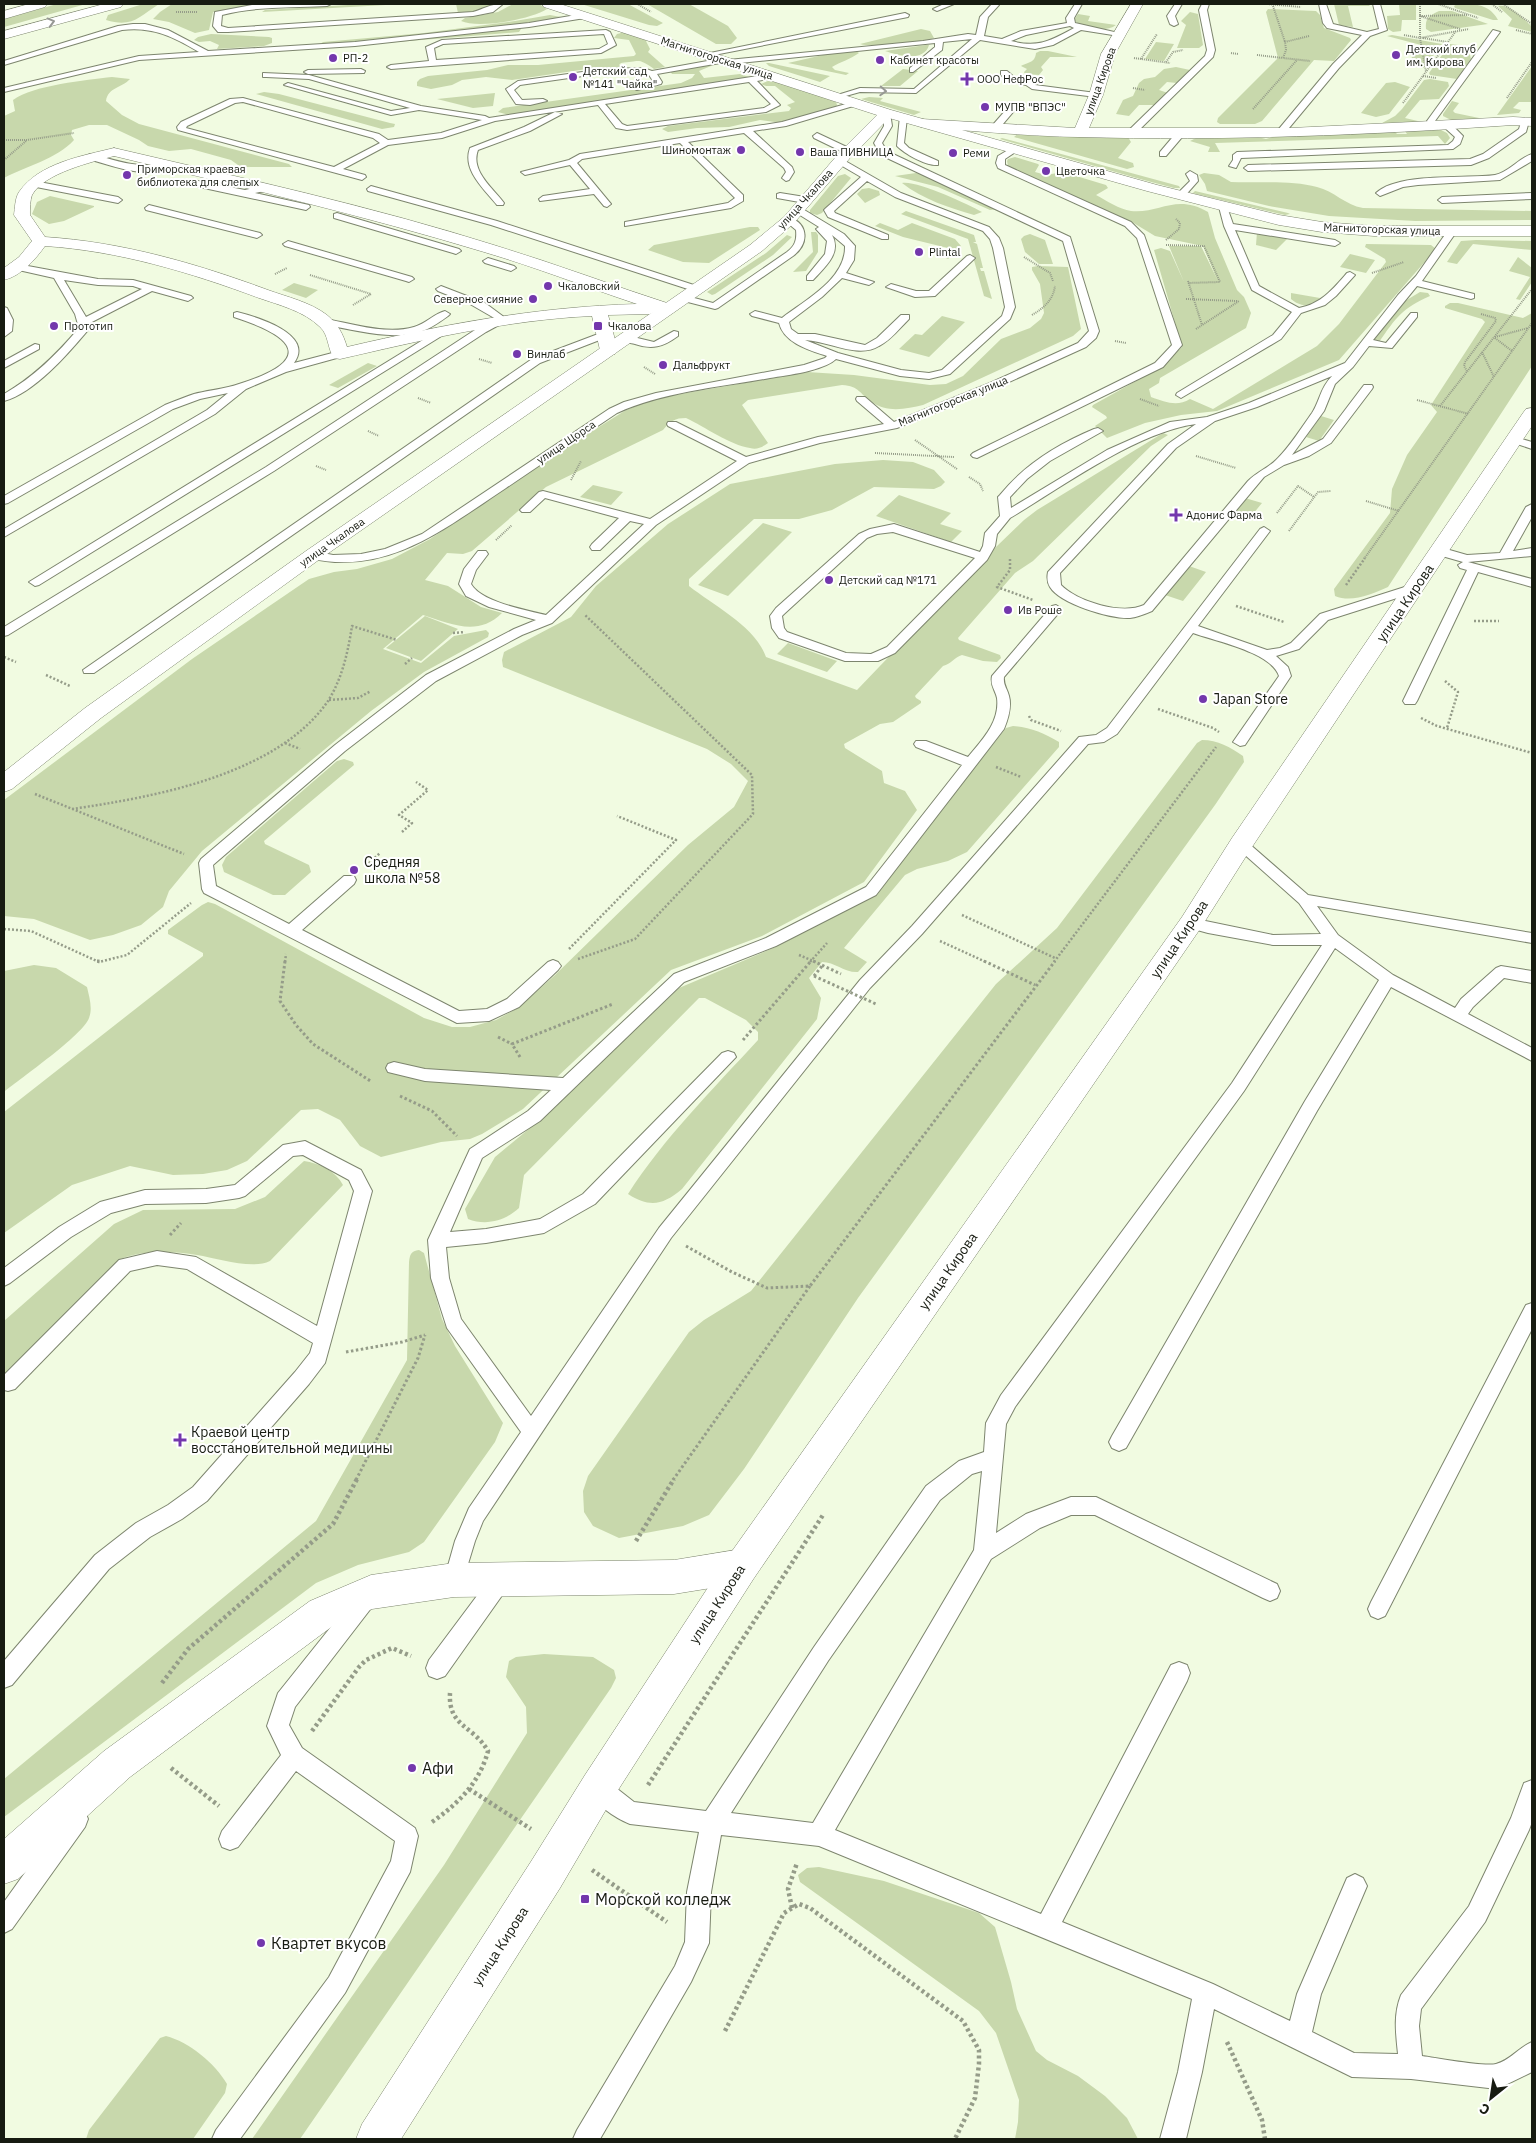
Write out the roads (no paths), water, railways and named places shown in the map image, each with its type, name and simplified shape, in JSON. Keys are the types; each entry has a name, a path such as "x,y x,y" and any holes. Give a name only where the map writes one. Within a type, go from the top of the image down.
{"main road":[{"path":"4,15 41,4"},
{"path":"4,35 118,4"},
{"name":"Магнитогорская улица","path":"548,4 612,29 835,97 856,109 880,111 1180,196 1279,220 1322,228 1374,231 1532,231"},
{"name":"улица Кирова","path":"1080,133 1096,95 1108,54 1138,4"},
{"name":"улица Чкалова","path":"4,784 93,713 607,342 625,338 756,248 797,210 880,111"},
{"path":"921,123 1080,133 1180,134 1434,127 1529,121"},
{"path":"40,241 22,215 25,194 34,184 57,169 91,157 114,152 166,170 266,188 491,249 667,309"},
{"path":"10,271 32,253 40,241"},
{"path":"40,241 64,242 120,250 249,288 307,311 326,322 332,330 340,354 445,322 503,320 560,313 667,309"},
{"path":"598,311 607,342"},
{"name":"улица Кирова","path":"378,2139 598,1788 742,1566 1192,923 1241,844 1437,554 1523,443 1532,413"},
{"path":"4,1865 117,1764 322,1613 371,1592 454,1580 616,1576 674,1577 742,1566"}],"lane":[{"path":"327,4 242,8 218,14 217,26 221,30 228,30 473,14 490,10 499,4"},
{"path":"937,9 950,4"},
{"path":"1071,24 1070,18 1078,4"},
{"path":"1174,24 1171,16 1178,4"},
{"path":"1131,133 1209,57 1211,50 1203,10 1204,4"},
{"path":"1324,9 1327,23 1330,26 1367,34 1378,33 1383,30 1377,4"},
{"path":"835,97 860,90 916,91 980,36 984,17 995,5"},
{"path":"4,90 139,58 205,52 354,44 529,25 582,16"},
{"path":"652,74 906,16"},
{"path":"1002,41 1024,33 1071,24 1080,28 1119,34"},
{"path":"4,63 132,26 153,27 182,39 205,52"},
{"path":"676,62 872,48 968,36 980,36 1027,49 1052,43 1080,28"},
{"path":"391,67 601,51 612,45 612,29 442,42 430,47 433,63"},
{"path":"1434,127 1431,121 1496,32"},
{"path":"1281,132 1336,66 1367,34"},
{"path":"170,42 182,39"},
{"path":"913,70 939,48 939,41"},
{"path":"354,44 357,53"},
{"path":"309,58 312,46"},
{"path":"852,60 872,48"},
{"path":"359,62 363,81"},
{"path":"272,64 270,71 272,72 363,81 420,108 473,118 494,119"},
{"path":"548,101 519,102 510,89 518,83 594,72 643,70 652,74 658,82 653,85 612,91"},
{"path":"1004,73 1011,79 1030,79 1032,87 1096,95"},
{"path":"266,74 363,81"},
{"path":"602,106 771,76"},
{"path":"602,106 620,126 627,128 772,108 776,105 752,80"},
{"path":"288,86 391,112 398,113 420,108"},
{"path":"696,96 759,86"},
{"path":"362,177 317,167 182,130 181,127 233,101 243,100 376,136 386,143"},
{"path":"335,170 386,143 442,135 494,119 568,107 666,100"},
{"path":"994,129 1015,105"},
{"path":"500,203 473,168 471,152 474,148 526,130 568,107"},
{"path":"525,172 572,162 580,157 783,124 856,109"},
{"name":"Магнитогорская улица","path":"518,632 548,620 652,523 745,461 818,440 894,426 994,385 1082,345 1092,336 1094,331 1067,238 890,156 882,150 878,143 888,126 880,111"},
{"path":"903,118 900,144 906,150 935,163"},
{"path":"1248,168 1471,162 1486,156 1522,130 1529,121"},
{"path":"1233,166 1237,160 1237,155 1240,154 1450,147 1457,142 1459,136 1448,126"},
{"path":"746,130 788,167 790,172 786,178"},
{"path":"1163,154 1180,134"},
{"path":"784,321 786,330 794,338 806,345 834,355 900,373 929,376 946,372 1008,314 1010,308 998,248 991,234 986,230 898,195 866,177 844,156 817,136"},
{"path":"628,224 731,205 740,199 682,141"},
{"path":"977,455 1159,365 1176,345 1141,237 1128,224 1001,166 1001,158 1016,149"},
{"path":"91,157 150,171 166,170"},
{"path":"1380,192 1418,182 1500,177 1532,158"},
{"path":"572,162 607,204"},
{"path":"1180,196 1194,180 1194,177 1190,174"},
{"path":"866,177 829,210 831,215 885,236"},
{"path":"193,183 306,207"},
{"path":"34,184 118,200"},
{"path":"245,193 266,188"},
{"path":"371,189 494,223 697,288"},
{"path":"543,199 596,191"},
{"path":"780,196 797,210 841,236 850,246 848,265 840,274 784,321"},
{"path":"1442,200 1532,196"},
{"path":"1223,207 1255,288 1298,311 1316,308 1324,303 1350,275"},
{"path":"149,208 256,235"},
{"path":"683,298 715,306 798,248 801,237 797,210"},
{"path":"337,216 456,251"},
{"path":"810,278 827,259 833,243 830,235 818,227 819,224"},
{"path":"394,234 408,226"},
{"path":"1229,226 1335,243"},
{"path":"1280,463 1319,411 1331,383 1349,364 1400,296 1430,263 1452,231"},
{"path":"288,244 409,279"},
{"path":"891,287 915,294 932,294 970,258"},
{"path":"488,261 511,268"},
{"path":"10,271 98,282 133,283 188,298"},
{"path":"840,274 869,282"},
{"path":"4,398 27,386 58,360 84,328 84,322 75,305 60,287 58,276"},
{"path":"1414,282 1471,296"},
{"path":"84,322 151,288"},
{"path":"4,632 270,469 452,349 482,330 503,320 492,310 471,299 442,289"},
{"path":"4,310 8,320 7,331 4,334"},
{"path":"1181,395 1277,337 1298,311"},
{"path":"755,314 784,321"},
{"path":"237,315 276,330 293,342 295,352 292,360 282,370"},
{"path":"1365,342 1388,346 1414,315"},
{"path":"794,338 816,336 859,347 871,347 905,317"},
{"path":"326,322 382,330 411,331 445,322"},
{"path":"35,582 445,322"},
{"path":"625,338 653,346 661,345 674,334"},
{"path":"89,670 536,361 607,342"},
{"path":"4,365 35,347"},
{"path":"4,500 169,406 197,397 242,387 282,370 340,354"},
{"name":"улица Щорса","path":"314,554 333,559 361,558 388,552 426,536 613,411 628,404 656,396 806,368 829,360 834,355"},
{"path":"983,557 894,528 874,531 863,536 780,611 776,616 778,628 783,635 845,657 873,658 891,650 983,557 989,546 991,533 1006,516 1111,452 1174,424 1211,419 1253,405 1349,364"},
{"path":"4,534 210,412 242,387"},
{"path":"1211,419 1172,446 1054,572 1053,579 1056,588 1065,595 1115,613 1131,614 1148,608 1260,475 1280,463 1305,454 1327,441 1368,387"},
{"path":"861,399 894,426"},
{"path":"672,424 745,461"},
{"path":"1006,516 1004,497 1010,487 1028,472 1076,440 1098,431"},
{"path":"526,510 543,494 652,523"},
{"path":"1504,556 1532,507"},
{"path":"596,547 628,516"},
{"path":"454,1580 465,1541 476,1515 665,1233 865,984 917,930 1084,740 1098,739 1112,731 1264,531"},
{"path":"1437,554 1466,559 1532,552"},
{"path":"482,554 470,569 465,584 470,593 493,604 548,620"},
{"path":"1437,554 1474,568 1532,583"},
{"path":"1410,701 1474,568"},
{"path":"1266,654 1283,651 1295,646 1324,617 1415,588"},
{"path":"532,1432 453,1322 440,1278 437,1240 476,1154 534,1116 679,978 771,942 871,891 998,728 1004,712 1000,688 997,684 998,676 1056,609"},
{"path":"1190,628 1266,654 1283,670 1285,676 1240,742"},
{"path":"518,632 431,678 340,748 206,863 209,889 457,1017 489,1015 513,1003 553,966"},
{"path":"921,744 972,761"},
{"path":"1241,844 1304,898 1333,939 1388,979 1532,1055"},
{"path":"290,932 349,880"},
{"path":"1304,898 1532,938"},
{"path":"1192,923 1208,928 1272,940 1333,939"},
{"path":"819,1835 984,1552 996,1423 1008,1401 1238,1087 1333,939"},
{"path":"1458,1016 1467,1003 1502,972 1532,977"},
{"path":"1119,1442 1360,1021 1388,979"},
{"path":"437,1240 486,1236 544,1226 589,1200 728,1057"},
{"path":"394,1068 426,1075 566,1085"},
{"path":"4,1278 65,1232 106,1207 145,1197 206,1196 239,1191 289,1150 306,1148 355,1175 362,1191 321,1348 200,1494 175,1512 143,1530 102,1562 4,1677"},
{"path":"8,1383 125,1264 157,1258 190,1262 321,1348"},
{"path":"1378,1609 1532,1311"},
{"path":"586,2139 683,1974 697,1943 699,1892 712,1822 821,1654 932,1493 966,1467 993,1458"},
{"path":"984,1552 1033,1521 1071,1506 1096,1506 1270,1591"},
{"path":"437,1668 501,1580"},
{"path":"225,2139 337,1985 402,1864 407,1836 294,1756 278,1726 286,1701 371,1592"},
{"path":"1047,1926 1179,1673"},
{"path":"230,1839 294,1756"},
{"path":"4,1921 117,1764"},
{"path":"598,1788 630,1813 819,1835 1047,1926 1205,1992 1352,2065 1412,2067 1497,2077 1526,2062 1532,2054"},
{"path":"1412,2067 1406,2026 1410,2004 1477,1914 1521,1822 1532,1791"},
{"path":"1298,2038 1309,1994 1355,1886"},
{"path":"1173,2139 1190,2072 1205,1992"}],"place":[{"name":"Детский клуб им. Кирова","path":"1396,55"},
{"name":"РП-2","path":"333,58"},
{"name":"Кабинет красоты","path":"880,60"},
{"name":"Детский сад №141 \"Чайка\"","path":"573,77"},
{"name":"ООО НефРос","path":"967,79"},
{"name":"МУПВ \"ВПЭС\"","path":"985,107"},
{"name":"Шиномонтаж","path":"741,150"},
{"name":"Ваша ПИВНИЦА","path":"800,152"},
{"name":"Реми","path":"953,153"},
{"name":"Цветочка","path":"1046,171"},
{"name":"Приморская краевая библиотека для слепых","path":"127,175"},
{"name":"Plintal","path":"919,252"},
{"name":"Чкаловский","path":"548,286"},
{"name":"Северное сияние","path":"533,299"},
{"name":"Прототип","path":"54,326"},
{"name":"Чкалова","path":"598,326"},
{"name":"Винлаб","path":"517,354"},
{"name":"Дальфрукт","path":"663,365"},
{"name":"Адонис Фарма","path":"1176,515"},
{"name":"Детский сад №171","path":"829,580"},
{"name":"Ив Роше","path":"1008,610"},
{"name":"Japan Store","path":"1203,699"},
{"name":"Средняя школа №58","path":"354,870"},
{"name":"Краевой центр восстановительной медицины","path":"180,1440"},
{"name":"Афи","path":"412,1768"},
{"name":"Морской колледж","path":"585,1899"},
{"name":"Квартет вкусов","path":"261,1943"}]}
